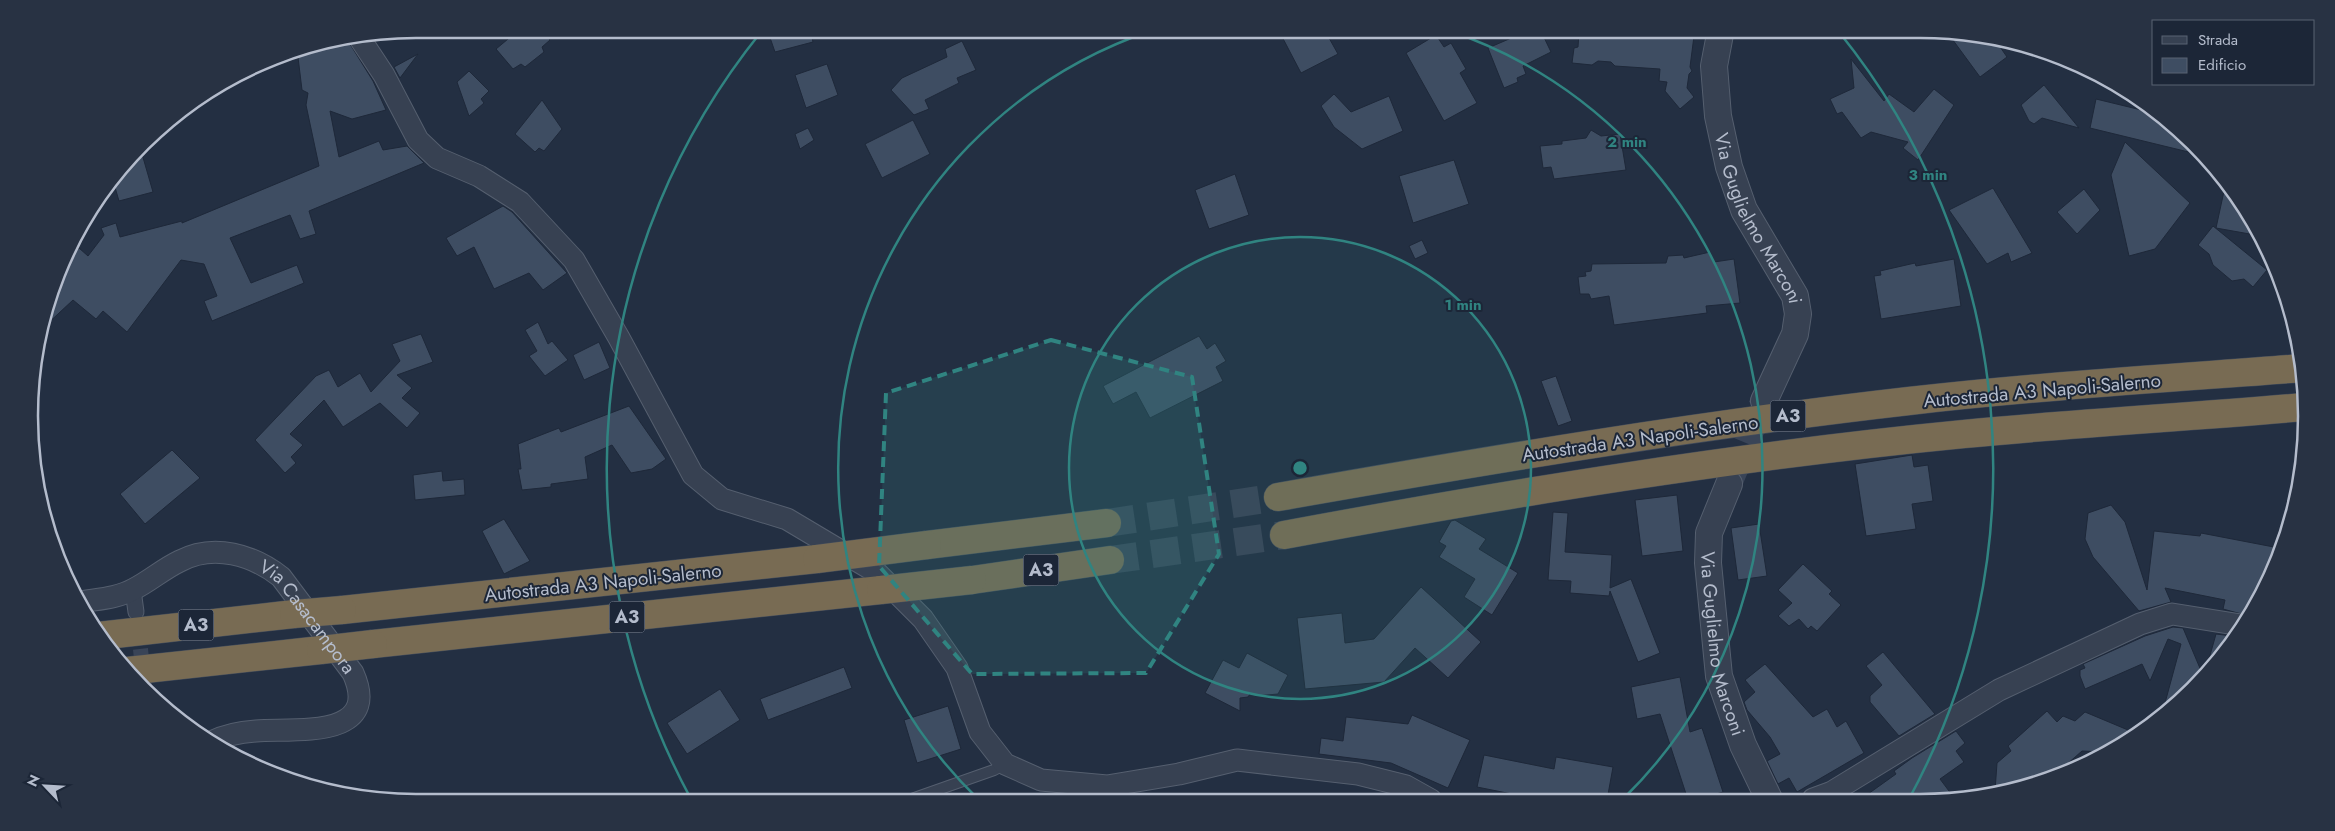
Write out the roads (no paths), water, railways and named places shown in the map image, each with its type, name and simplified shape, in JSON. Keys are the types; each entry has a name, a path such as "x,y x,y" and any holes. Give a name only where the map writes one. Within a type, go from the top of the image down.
{"highway":[{"name":"Autostrada A3 Napoli-Salerno","path":"1278,497 1667,432 1825,411 1942,398 2294,369"},
{"name":"Autostrada A3 Napoli-Salerno","path":"1284,534 1411,511 1677,469 1809,452 1964,434 2298,408"},
{"name":"Autostrada A3 Napoli-Salerno","path":"108,635 817,559 1107,523"},
{"name":"Autostrada A3 Napoli-Salerno","path":"136,670 972,580 1110,560"}],"street":[{"name":"Via Guglielmo Marconi","path":"1719,38 1714,66 1718,116 1729,167 1744,210 1795,296 1798,314 1795,334 1764,401"},
{"path":"362,42 384,75 418,140 436,158 479,176 520,202 574,260 619,338 693,475 722,499 787,519 876,572 923,619 957,668 980,732 1005,764 1041,780 1107,786 1179,774 1237,760 1358,774 1406,786 1420,794"},
{"name":"Via Guglielmo Marconi","path":"1729,484 1709,533 1708,563 1719,676 1743,745 1767,794"},
{"name":"Via Casacampora","path":"86,601 112,597 133,590 170,566 196,555 224,552 246,558 269,568 281,577 353,673 360,691 359,700 350,717 341,724 321,728 248,732 220,739"},
{"path":"133,590 136,612"},
{"path":"1827,794 1999,690 2140,624 2172,614 2235,624"}],"lane":[{"path":"926,794 994,770 1005,764"}],"tunnel":[{"path":"1731,479 1763,402"},
{"path":"1107,523 1278,497"},
{"path":"1110,560 1284,535"},
{"path":"138,626 144,678"}]}
